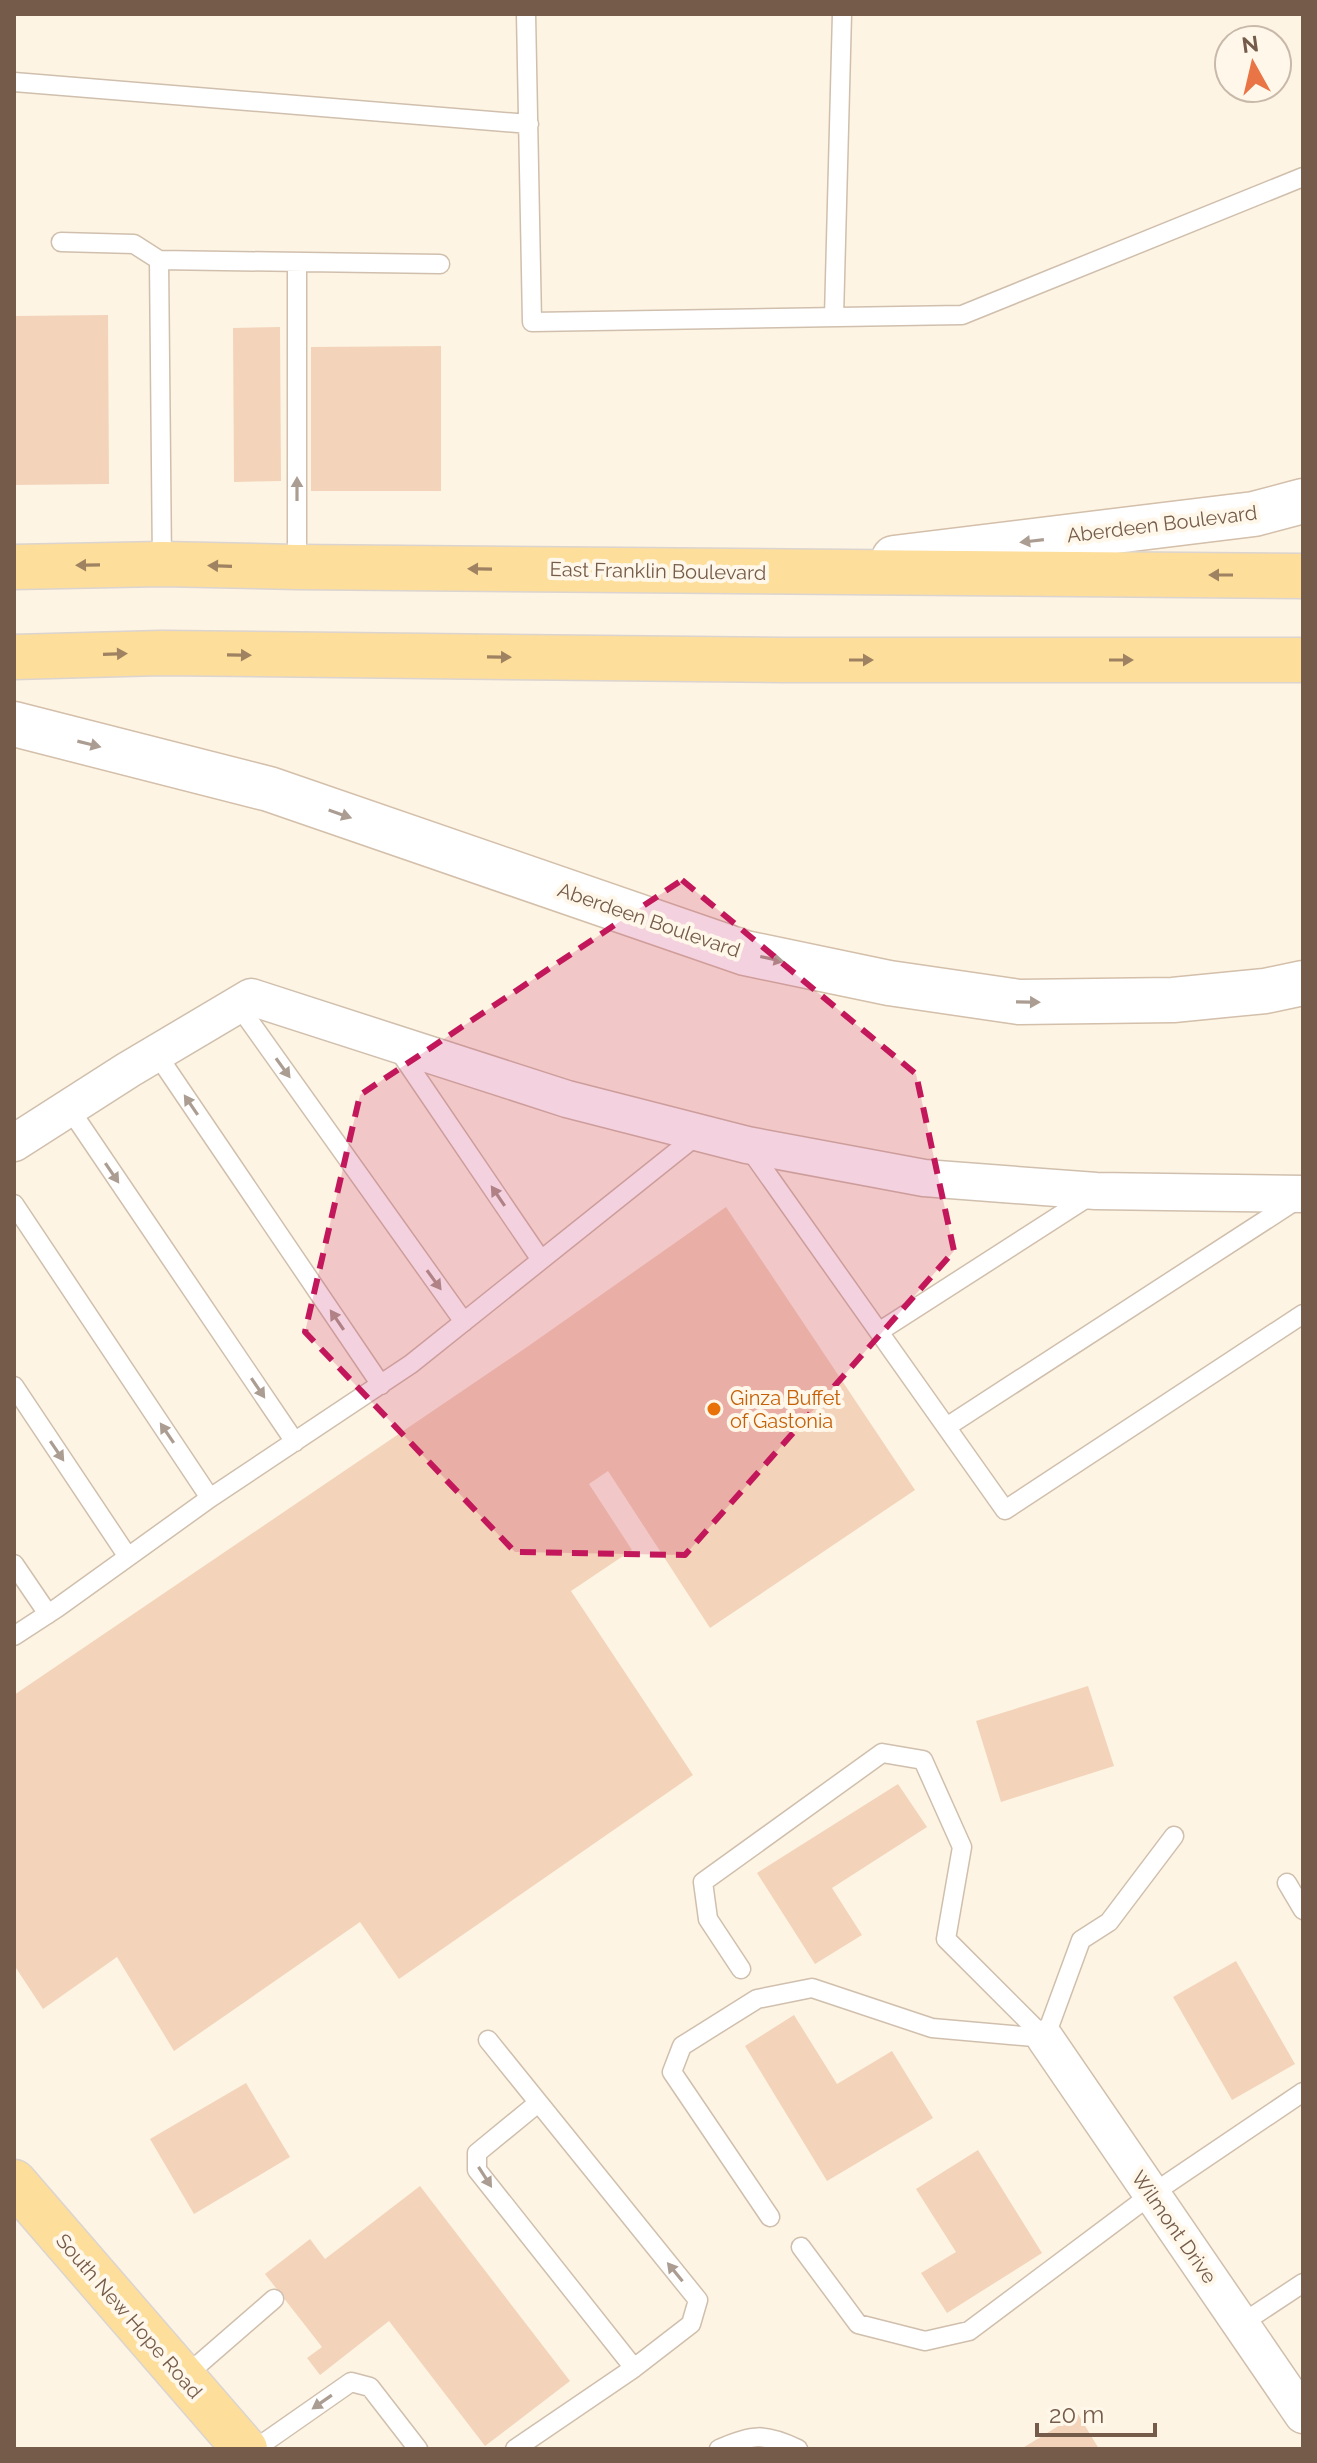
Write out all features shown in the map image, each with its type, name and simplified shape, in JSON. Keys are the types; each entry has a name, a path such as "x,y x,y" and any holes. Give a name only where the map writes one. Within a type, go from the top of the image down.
{"main road":[{"name":"Aberdeen Boulevard","path":"782,572 1254,514 1303,501"},
{"name":"East Franklin Boulevard","path":"14,567 162,564 1303,576"},
{"path":"14,657 161,653 768,660 1303,660"},
{"name":"Aberdeen Boulevard","path":"14,724 269,789 745,953 889,983 1019,1002 1173,1000 1265,991 1303,983"},
{"name":"South New Hope Road","path":"14,2182 245,2449"}],"street":[{"path":"14,1143 251,997 567,1099 747,1145 924,1178 1096,1191 1303,1195"},
{"name":"Wilmont Drive","path":"1045,2038 1303,2415"}],"lane":[{"path":"526,14 532,322 962,315 1303,177"},
{"path":"834,317 842,14"},
{"path":"14,82 529,124"},
{"path":"61,242 134,244 159,260 440,264"},
{"path":"159,260 162,564"},
{"path":"297,262 297,567"},
{"path":"238,1005 464,1322"},
{"path":"394,1044 541,1260"},
{"path":"156,1053 381,1385"},
{"path":"69,1108 295,1442"},
{"path":"14,1636 210,1498 411,1364 700,1133"},
{"path":"747,1145 1005,1510 1303,1314"},
{"path":"880,1331 1096,1191"},
{"path":"948,1426 1303,1195"},
{"path":"14,1204 210,1498"},
{"path":"14,1386 128,1557"},
{"path":"14,1564 48,1614"},
{"path":"741,1969 708,1919 703,1882 882,1753 923,1760 962,1847 946,1939 1045,2038"},
{"path":"1045,2038 1081,1940 1109,1922 1174,1836"},
{"path":"1287,1883 1303,1910"},
{"path":"770,2217 672,2072 682,2046 757,1999 812,1988 932,2028 1045,2038"},
{"path":"488,2040 698,2300 691,2324 634,2368 515,2449"},
{"path":"801,2247 858,2324 925,2341 969,2331 1152,2194 1303,2092"},
{"path":"538,2103 477,2153 477,2170 634,2368"},
{"path":"1241,2324 1303,2283"},
{"path":"183,2378 274,2299"},
{"path":"255,2449 351,2382 370,2387 418,2449"},
{"path":"719,2449 743,2438 775,2438 798,2449"}],"highlighted area":[{"path":"682,880 916,1074 954,1251 685,1555 515,1552 305,1332 360,1095"}],"building":[{"path":"108,315 109,484 14,485 14,316"},
{"path":"280,327 281,481 234,482 233,328"},
{"path":"441,346 441,491 311,491 311,347"},
{"path":"726,1207 915,1490 710,1628 608,1471 589,1484 632,1550 571,1591 693,1775 399,1979 360,1922 174,2051 117,1957 43,2009 14,1965 14,1695 527,1347"},
{"path":"1088,1686 1114,1766 1001,1802 976,1721"},
{"path":"898,1784 927,1827 832,1888 862,1935 815,1964 757,1873"},
{"path":"1236,1961 1295,2064 1232,2100 1173,1997"},
{"path":"794,2015 837,2084 892,2051 933,2118 827,2181 745,2046"},
{"path":"246,2083 290,2157 194,2214 150,2139"},
{"path":"978,2150 1042,2253 947,2313 921,2273 956,2252 916,2189"},
{"path":"420,2186 570,2381 485,2446 389,2321 320,2375 307,2358 322,2347 265,2274 310,2239 325,2259"},
{"path":"1078,2414 1099,2449 1021,2449"}],"place":[{"name":"Ginza Buffet of Gastonia","path":"714,1409"}]}
